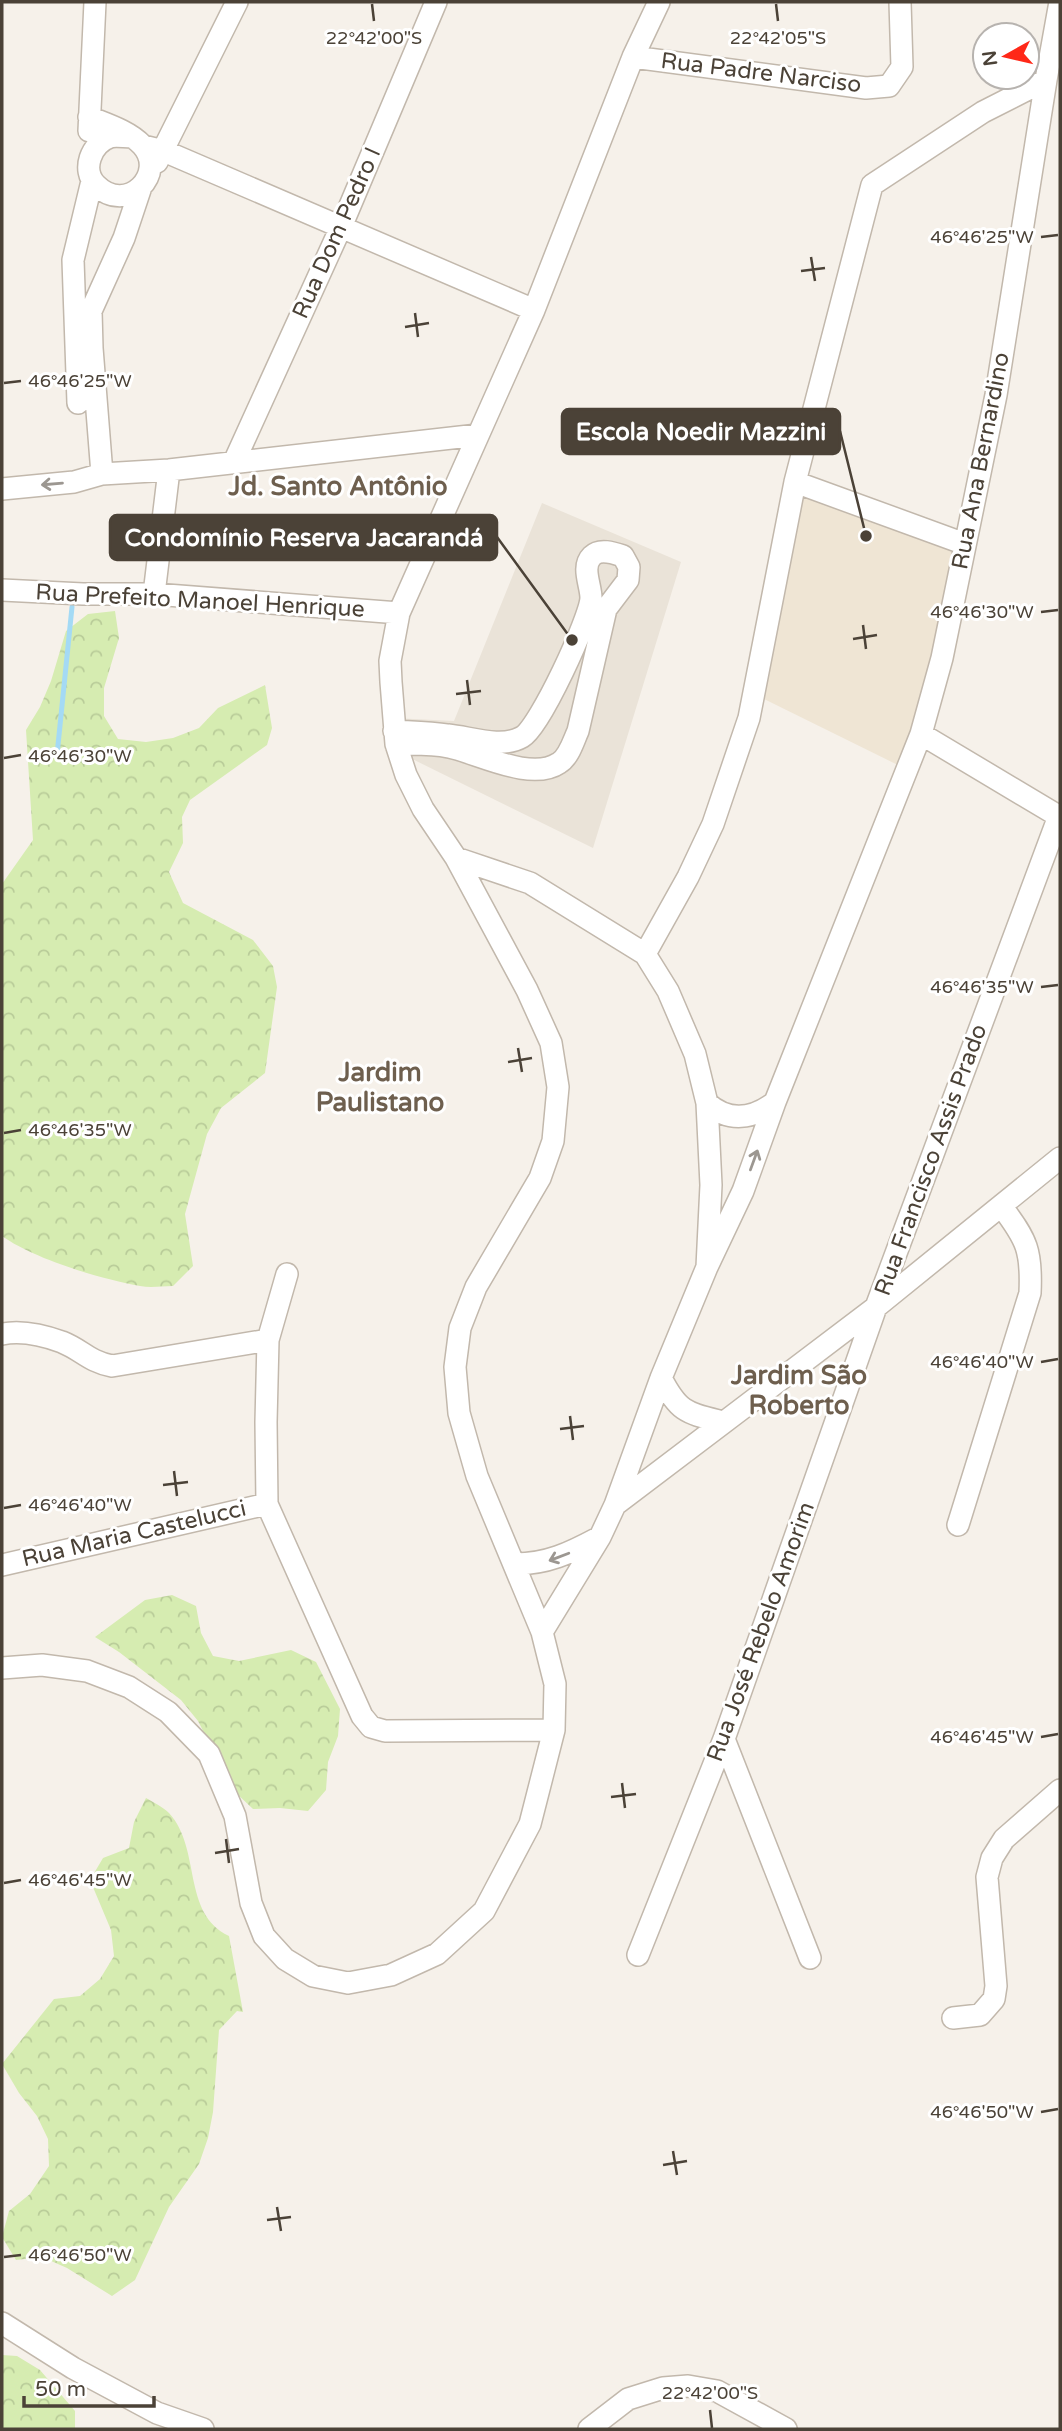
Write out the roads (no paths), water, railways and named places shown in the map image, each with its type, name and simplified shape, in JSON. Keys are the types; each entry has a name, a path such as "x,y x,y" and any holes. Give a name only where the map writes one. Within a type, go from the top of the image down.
{"street":[{"path":"95,2 89,117 95,179 124,238"},
{"path":"95,179 117,197 131,195 145,181 164,151 237,2"},
{"name":"Rua Dom Pedro I","path":"234,462 341,227 436,2"},
{"path":"2,1668 42,1665 88,1671 129,1687 167,1712 209,1754 235,1816 251,1903 264,1936 285,1959 313,1976 348,1983 391,1975 437,1954 484,1911 530,1824 554,1730 555,1684 542,1632 477,1476 460,1413 455,1367 460,1328 476,1287 540,1178 553,1141 558,1087 551,1043 527,990 456,858 423,808 406,775 395,738 390,661 399,613 534,310 633,57 659,2"},
{"name":"Rua Padre Narciso","path":"633,57 866,88 889,86 902,67 900,2"},
{"name":"Rua Ana Bernardino","path":"706,1267 743,1191 775,1102 921,734 942,658 996,395 1060,2"},
{"path":"645,954 688,877 713,824 749,718 795,482 872,185 983,112 1046,80"},
{"path":"89,117 137,142 149,160 145,181 124,238 91,311 102,474"},
{"path":"78,403 73,260 95,179 95,146 111,136 164,151 534,310"},
{"path":"2,489 74,482 102,474 169,470 478,435"},
{"path":"154,594 169,470"},
{"path":"795,482 965,544"},
{"path":"395,738 450,747 527,769 547,768 559,763 571,748 578,732 606,609 628,580 629,567 623,556 599,552 592,556 588,563 591,600 561,676 537,721 522,738 520,754 527,769"},
{"name":"Rua Prefeito Manoel Henrique","path":"2,590 154,594 399,613"},
{"path":"395,738 447,734 498,742 522,738"},
{"path":"921,734 1060,817"},
{"name":"Rua Francisco Assis Prado","path":"876,1307 1060,817"},
{"path":"456,858 530,883 645,954 668,991 695,1054 706,1103 711,1185 706,1267 661,1378 615,1505 600,1537 542,1632"},
{"path":"706,1103 718,1114 744,1116 760,1113 775,1102"},
{"path":"615,1505 876,1307 1060,1158"},
{"path":"711,1185 720,1192 733,1194 743,1191"},
{"path":"958,1525 1030,1293 1032,1265 1024,1237 1002,1207"},
{"path":"288,1274 268,1340 265,1422 267,1504 362,1716 371,1727 385,1731 554,1730"},
{"name":"Rua José Rebelo Amorim","path":"638,1955 724,1739 876,1307"},
{"path":"2,1334 22,1332 63,1343 96,1363 112,1366 268,1340"},
{"path":"661,1378 680,1408 723,1422"},
{"name":"Rua Maria Castelucci","path":"2,1565 267,1504"},
{"path":"515,1564 533,1564 565,1556 600,1537"},
{"path":"724,1739 810,1958"},
{"path":"953,2018 979,2015 994,1998 996,1986 987,1877 992,1858 1004,1839 1060,1790"},
{"path":"2,2323 73,2368 145,2407 203,2429"},
{"path":"589,2429 628,2399 663,2388 688,2386 717,2391 786,2429"}],"waterway":[{"path":"57,755 72,607"}],"place":[{"name":"Escola Noedir Mazzini","path":"866,536"},
{"name":"Condomínio Reserva Jacarandá","path":"572,640"}],"district":[{"name":"Jd. Santo Antônio","path":"338,486"},
{"name":"Jardim Paulistano","path":"380,1087"},
{"name":"Jardim São Roberto","path":"799,1390"}]}
